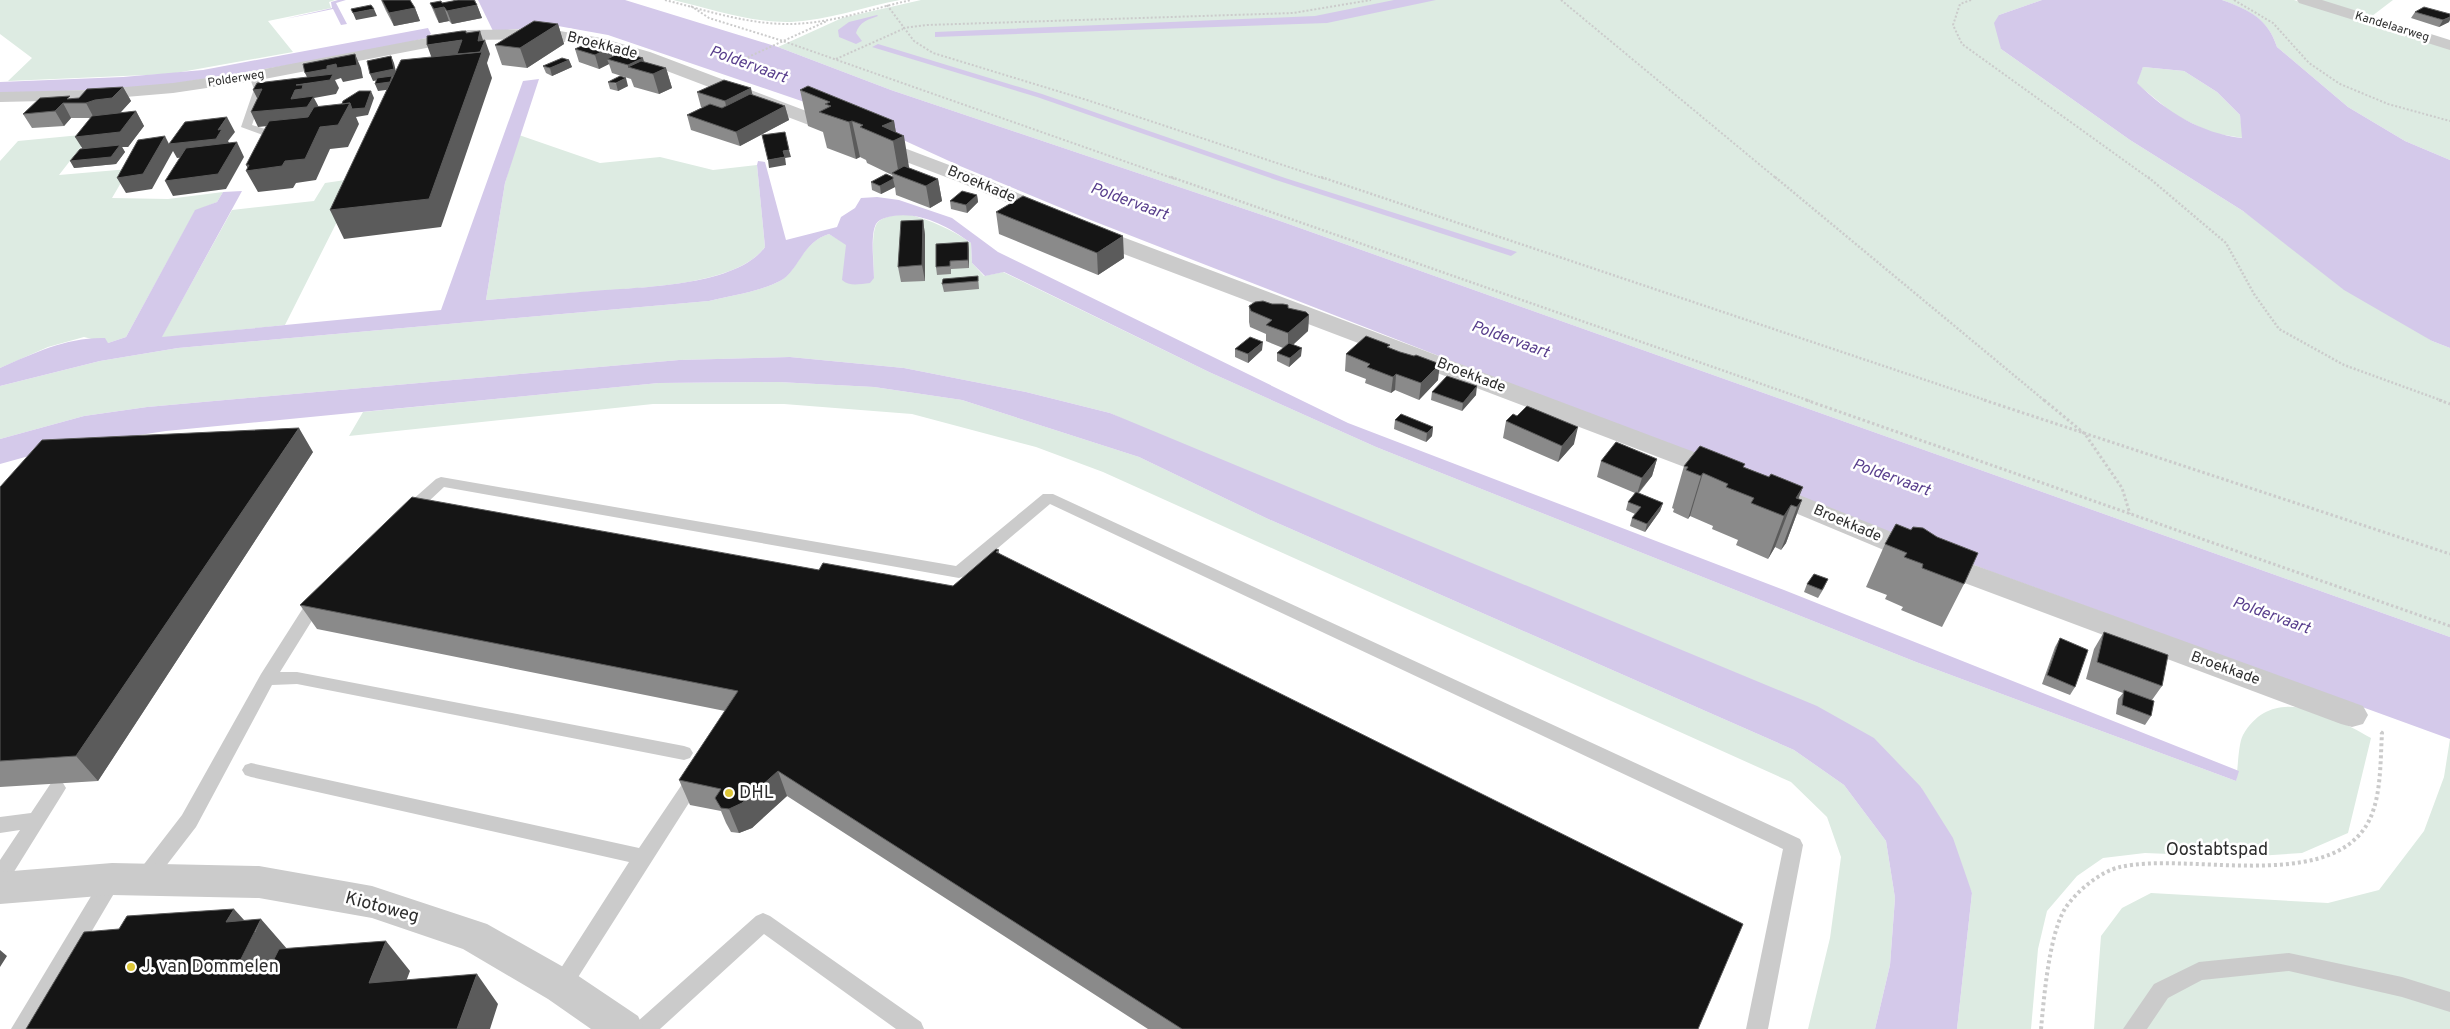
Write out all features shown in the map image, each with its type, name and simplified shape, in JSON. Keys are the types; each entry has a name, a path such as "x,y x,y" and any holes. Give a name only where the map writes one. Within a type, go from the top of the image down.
{"street":[{"name":"Kandelaarweg","path":"2305,0 2450,45"},
{"name":"Broekkade","path":"468,35 548,34 601,43 644,56 966,178 1129,248 1653,444 1956,569 2352,715"},
{"name":"Polderweg","path":"1,98 90,95 173,88 254,76 468,35"},
{"name":"Kiotoweg","path":"0,888 128,878 259,882 372,902 474,936 560,986 624,1029"}],"lane":[{"path":"254,76 259,89 246,127 277,136 269,151"},
{"path":"397,522 441,482 958,572 1048,497 1793,845 1758,1029"},
{"path":"22,1029 128,878 189,821 267,679 324,589 331,582"},
{"path":"267,679 297,678 684,753"},
{"path":"560,986 708,760"},
{"path":"251,770 643,857"},
{"path":"0,877 57,788"},
{"path":"0,825 36,820"},
{"path":"645,1029 763,922 913,1029"},
{"path":"2134,1029 2161,990 2199,971 2289,962 2402,987 2450,1002"}],"path":[{"path":"665,0 766,22 790,24 830,20 911,0"},
{"path":"836,59 903,29 927,25 1293,13 1371,0"},
{"path":"1561,0 2085,434 2122,488 2130,514"},
{"path":"1971,0 1960,4 1953,25 1962,44 2022,90 2076,124 2156,183 2226,243 2254,294 2279,329 2344,366 2450,404"},
{"path":"2234,0 2273,22 2309,63 2340,84 2388,104 2450,122"},
{"path":"887,5 903,29 914,41 933,53 1087,100 1481,230 2085,434 2450,554"},
{"path":"691,6 710,18 836,59 2450,626"},
{"path":"732,65 830,20"},
{"name":"Oostabtspad","path":"2041,1029 2050,952 2065,908 2093,882 2119,867 2168,863 2284,864 2317,858 2346,847 2364,830 2374,806 2382,733 2352,715"}],"shaded area":[{"path":"0,0 335,0 329,2 331,8 268,21 293,52 170,74 8,81 32,58 0,34"},
{"path":"673,0 900,0 805,21 776,22 747,18"},
{"path":"921,0 2042,0 1999,15 2001,49 2130,140 2243,211 2432,341 2450,348 2450,637 1283,222 891,90 778,47 842,18"},
{"path":"2222,0 2294,0 2450,49 2450,160 2405,141 2348,107 2277,47 2263,22 2249,12"},
{"path":"2319,0 2393,0 2372,16"},
{"path":"2143,67 2184,71 2217,92 2240,115 2243,138 2212,133 2175,115 2136,83"},
{"path":"91,134 59,175 129,169 112,198 168,199 223,192 217,202 195,211 126,337 108,343 84,337 48,347 0,368 0,161 18,141"},
{"path":"519,135 600,163 660,157 713,170 757,165 765,247 751,260 733,270 687,282 662,286 486,300 505,183"},
{"path":"359,178 285,325 161,338 232,210 314,201 325,183"},
{"path":"908,214 941,226 971,243 972,263 984,276 1003,272 1209,372 1376,447 1916,662 2236,781 2241,739 2256,719 2270,710 2287,707 2304,708 2321,713 2371,738 2348,833 2302,853 2242,857 2145,853 2103,858 2077,876 2047,911 2038,949 2031,1029 1957,1029 1972,893 1921,787 1110,413 1026,392 904,368 790,357 679,360 147,407 84,416 0,439 0,386 100,361 178,348 709,301 754,291 780,281 792,270 813,243 829,234 846,244 874,278 873,240 878,222 884,218"},
{"path":"778,382 874,387 962,400 1139,457 1266,518 1794,750 1844,785 1886,841 1895,898 1890,965 1875,1029 1808,1029 1830,938 1841,857 1827,817 1791,782 1103,472 1036,447 912,414 784,404 653,404 349,436 363,412 659,383"},
{"path":"2450,739 2450,1029 2094,1029 2101,936 2122,908 2151,893 2328,903 2379,890 2424,831 2444,777"}],"water":[{"path":"346,0 336,3 347,24 341,25 333,9 285,19 332,8 331,2"},
{"name":"Poldervaart","path":"478,0 625,0 778,47 891,90 1283,222 2450,637 2450,739 1992,572 1083,217 960,166 866,123 608,35 558,26 493,31"},
{"path":"1394,0 1436,0 1327,23 935,37 935,32 1315,16"},
{"path":"2042,0 2222,0 2257,17 2269,29 2277,47 2348,107 2405,141 2450,160 2450,348 2432,341 2344,290 2243,211 2130,140 2001,49 1994,23 1999,15","holes":["2143,67 2184,71 2217,92 2240,115 2242,138 2212,131 2185,120 2160,103 2137,83"]},
{"path":"877,15 857,29 856,33 862,41 856,44 839,37 838,30 849,22"},
{"path":"428,28 431,34 426,38 364,53 153,87 0,94 0,82 123,77 203,70"},
{"path":"878,44 1042,94 1285,178 1517,252 1511,256 1279,181 1037,97 872,47"},
{"path":"539,79 505,183 486,300 659,286 710,277 732,270 751,260 765,247 757,165 758,161 765,162 786,240 837,227 841,217 855,208 861,198 877,197 899,200 952,218 998,252 1348,423 1784,590 2239,771 2236,781 1916,662 1376,447 1209,372 1004,272 985,276 972,263 971,243 943,226 914,216 891,216 877,222 874,229 873,242 874,278 870,283 851,284 842,280 846,245 829,234 813,243 792,271 780,281 754,291 709,301 178,348 100,361 0,386 0,368 38,352 77,340 105,338 108,343 126,337 195,210 217,202 223,192 242,191 162,337 441,310 523,81"},
{"path":"790,357 904,368 1026,392 1110,413 1817,706 1874,738 1921,787 1953,838 1972,893 1957,1029 1875,1029 1890,965 1895,898 1886,841 1844,785 1794,750 1266,518 1139,457 962,400 874,387 778,382 659,383 166,431 65,446 0,464 0,439 84,416 147,407 679,360"}],"building":[{"path":"382,0 410,0 415,8 389,13"},
{"path":"474,0 477,5 447,11 444,7 434,9 430,3 441,1 442,3"},
{"path":"371,5 374,9 353,13 351,9"},
{"path":"2424,7 2450,14 2450,17 2443,20 2415,12"},
{"path":"534,21 558,24 520,48 495,45"},
{"path":"466,31 466,33 480,31 478,41 485,40 480,52 457,54 462,40 427,45 427,36"},
{"path":"590,42 610,48 595,55 575,49"},
{"path":"482,52 429,199 330,210 401,60"},
{"path":"622,52 643,58 628,65 607,59"},
{"path":"355,54 357,65 337,68 336,64 327,66 327,69 305,73 303,64"},
{"path":"391,56 394,69 370,74 367,61"},
{"path":"562,58 569,60 550,68 543,66"},
{"path":"641,61 666,68 653,74 628,67"},
{"path":"333,74 330,80 296,85 303,85 302,89 295,90 291,99 314,96 307,107 251,112 262,89 253,90 257,83"},
{"path":"392,76 390,82 375,84 377,78"},
{"path":"620,76 626,78 616,83 608,82"},
{"path":"724,80 751,88 725,101 697,92"},
{"path":"808,86 894,121 882,126 904,136 893,141 860,127 863,125 819,112 831,106 825,104 830,102 800,90"},
{"path":"123,87 112,98 86,103 63,103 55,111 23,114 40,98 70,96 67,99 79,98 87,89"},
{"path":"359,91 371,91 365,108 352,109 350,103 342,104 343,101"},
{"path":"750,94 785,106 736,132 687,115 710,104 722,108"},
{"path":"350,103 338,125 320,127 305,159 285,161 282,166 246,171 249,165 246,165 269,121 308,117 314,107"},
{"path":"136,111 120,132 75,137 92,116"},
{"path":"227,117 218,130 222,129 216,139 169,144 185,122"},
{"path":"785,132 789,150 783,151 785,157 768,160 762,135"},
{"path":"165,136 143,174 117,178 138,140"},
{"path":"237,142 218,174 165,181 186,148"},
{"path":"120,145 111,157 70,161 80,149"},
{"path":"904,166 938,179 926,186 892,173"},
{"path":"886,174 893,177 893,179 880,186 871,182"},
{"path":"962,191 977,195 966,205 950,201"},
{"path":"1023,196 1123,236 1097,253 996,212"},
{"path":"923,220 922,265 898,267 901,221"},
{"path":"968,242 968,260 950,261 950,266 936,267 936,244"},
{"path":"978,276 978,281 942,284 943,279"},
{"path":"1263,301 1272,304 1288,305 1288,308 1306,312 1309,315 1288,333 1266,325 1272,320 1251,311 1249,306 1255,302"},
{"path":"1366,336 1390,345 1387,347 1400,352 1416,355 1440,364 1421,383 1396,374 1393,377 1367,367 1370,364 1346,354"},
{"path":"1250,337 1263,342 1248,354 1235,349"},
{"path":"1289,343 1302,348 1290,358 1277,353"},
{"path":"1447,376 1477,386 1463,403 1432,392"},
{"path":"1527,406 1578,427 1562,446 1506,421 1513,414 1517,416"},
{"path":"1401,414 1433,427 1427,433 1395,420"},
{"path":"299,428 76,756 0,761 0,487 42,440"},
{"path":"1616,442 1657,459 1642,478 1601,461"},
{"path":"1700,446 1745,464 1743,467 1769,477 1771,474 1803,487 1796,498 1802,500 1797,507 1791,505 1784,516 1751,503 1754,498 1726,487 1728,484 1703,473 1701,476 1686,470 1688,467 1684,466"},
{"path":"1636,492 1663,503 1647,524 1632,518 1641,507 1628,502"},
{"path":"412,497 819,570 823,563 953,586 996,549 999,550 996,552 1743,924 1698,1029 1182,1029 778,771 742,803 729,809 721,808 715,798 721,789 679,780 738,691 300,605"},
{"path":"1896,524 1911,530 1913,527 1923,528 1937,537 1978,553 1964,584 1922,568 1923,564 1904,557 1907,553 1885,544"},
{"path":"1814,574 1828,579 1822,590 1807,584"},
{"path":"2104,632 2168,655 2162,686 2097,662"},
{"path":"2060,638 2088,650 2075,687 2047,675"},
{"path":"2124,690 2154,701 2151,716 2122,705"},
{"path":"234,909 226,922 261,919 238,965 272,963 279,949 386,941 369,983 477,974 457,1029 26,1029 84,932 119,929 127,916"}],"place":[{"name":"DHL","path":"729,793"},
{"name":"J. van Dommelen","path":"131,967"}]}
